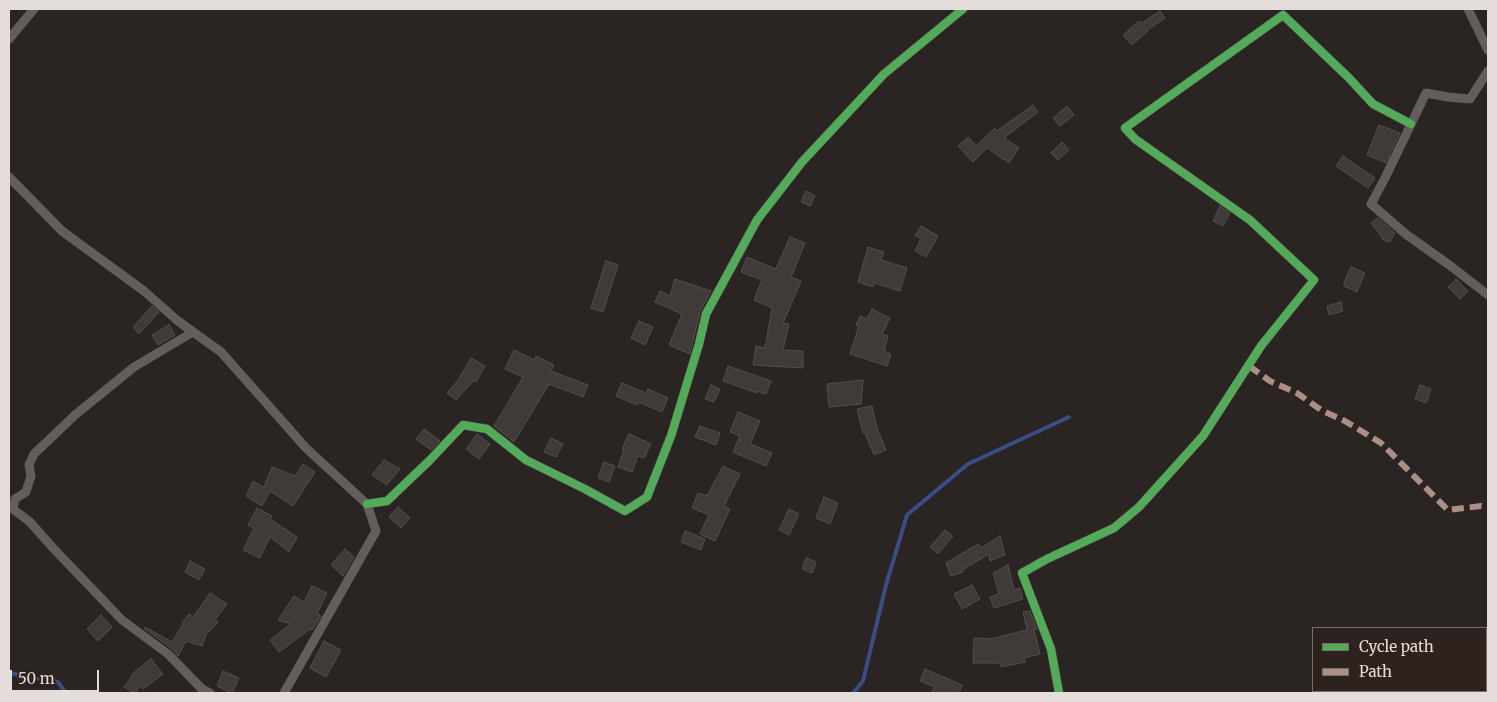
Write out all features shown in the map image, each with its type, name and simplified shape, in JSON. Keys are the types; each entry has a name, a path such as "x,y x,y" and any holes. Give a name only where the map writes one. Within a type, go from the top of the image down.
{"street":[{"path":"9,39 34,9"},
{"path":"367,504 387,501 463,425 488,429 526,460 625,510 647,496 674,428 706,314 757,220 802,162 884,74 963,9"},
{"path":"1468,9 1488,50"},
{"path":"1059,693 1052,649 1022,573 1047,559 1114,528 1139,507 1204,436 1262,346 1314,280 1250,220 1135,139 1125,128 1283,15 1349,78 1373,104 1410,124"},
{"path":"1488,72 1470,99 1426,93 1371,204 1407,235 1452,267 1488,296"},
{"path":"9,178 62,232 144,291 178,321 221,352 306,448 367,504 376,531 284,693"},
{"path":"192,332 134,366 75,415 34,454 29,465 31,476 26,492 15,499 13,509 30,522 122,620 168,654 202,689 210,693"}],"building":[{"path":"1160,11 1165,18 1147,30 1132,45 1123,35 1139,21 1142,23"},
{"path":"1033,105 1038,112 1004,138 1019,148 1009,163 987,148 973,162 958,146 968,137 976,146 995,128 997,131"},
{"path":"1067,106 1074,115 1060,126 1053,118"},
{"path":"1379,125 1400,133 1386,163 1367,155"},
{"path":"1062,142 1069,150 1058,160 1051,153"},
{"path":"1343,156 1375,178 1368,188 1336,166"},
{"path":"806,191 815,196 810,206 801,202"},
{"path":"1220,206 1230,213 1223,226 1213,221"},
{"path":"1378,218 1395,233 1390,242 1382,239 1371,223"},
{"path":"921,226 938,236 926,257 915,251 921,238 915,236"},
{"path":"790,237 805,243 791,277 801,281 783,323 789,324 783,350 803,351 803,368 753,365 756,346 765,348 772,308 754,300 762,280 741,272 747,257 776,269"},
{"path":"868,247 884,252 881,260 907,268 900,291 874,283 873,287 858,282"},
{"path":"606,261 618,265 603,312 591,308"},
{"path":"1351,267 1365,273 1357,292 1344,286"},
{"path":"675,279 711,291 700,312 690,354 669,345 682,314 655,302 660,291 670,296"},
{"path":"1456,279 1468,291 1460,299 1448,287"},
{"path":"1341,302 1343,311 1329,315 1327,306"},
{"path":"152,306 159,312 139,334 133,327"},
{"path":"872,309 890,318 882,334 888,336 884,351 891,354 887,366 850,354 859,326 856,325 860,316 867,319"},
{"path":"639,321 653,327 645,345 631,338"},
{"path":"169,325 175,335 158,345 152,335"},
{"path":"514,350 535,360 536,356 554,365 551,371 588,385 583,397 549,384 514,442 494,426 523,377 505,369"},
{"path":"471,358 485,366 476,382 473,381 456,400 447,393 459,379"},
{"path":"728,366 771,381 766,394 757,391 757,393 723,381"},
{"path":"863,380 861,404 829,407 827,384"},
{"path":"622,383 646,393 648,389 668,398 662,412 638,402 637,405 616,396"},
{"path":"711,385 720,389 714,402 705,399"},
{"path":"1420,385 1431,389 1426,403 1415,399"},
{"path":"872,406 877,428 886,450 874,455 865,433 863,433 857,409"},
{"path":"738,412 760,421 750,444 772,453 766,466 733,452 740,436 730,432"},
{"path":"700,426 720,433 716,445 695,437"},
{"path":"424,429 440,441 431,450 416,439"},
{"path":"477,434 490,444 479,459 466,449"},
{"path":"629,434 651,444 644,458 638,456 632,472 618,467 624,449 622,449"},
{"path":"551,438 563,444 556,457 544,452"},
{"path":"384,460 400,469 387,485 372,475"},
{"path":"604,462 615,466 609,482 598,478"},
{"path":"303,464 315,472 293,506 270,491 262,506 246,496 253,481 264,487 272,467 295,476"},
{"path":"723,466 740,474 724,506 730,509 715,541 700,534 709,515 692,508 698,493 707,496"},
{"path":"824,497 838,503 830,524 816,518"},
{"path":"398,507 410,518 401,528 389,517"},
{"path":"257,508 272,516 270,519 297,537 289,552 270,537 260,558 243,550 254,528 248,525"},
{"path":"789,509 799,514 789,535 779,530"},
{"path":"945,530 953,536 938,554 930,547"},
{"path":"685,531 705,539 701,550 681,542"},
{"path":"1000,536 1005,555 990,561 989,554 962,570 963,572 951,576 946,563 978,544 981,548"},
{"path":"345,549 354,557 343,576 331,565"},
{"path":"806,558 816,562 812,573 802,569"},
{"path":"190,561 205,569 199,580 185,572"},
{"path":"1008,565 1014,590 1020,588 1023,599 994,608 990,597 999,594 993,573"},
{"path":"972,585 980,599 962,609 954,594"},
{"path":"312,586 327,593 317,614 321,616 312,630 310,629 279,652 270,640 291,624 278,620 294,596 304,602"},
{"path":"210,593 227,604 215,620 218,622 206,635 202,646 186,641 178,656 172,649 144,628 172,642 182,623 189,614 193,617"},
{"path":"1030,611 1037,629 1034,629 1040,654 1024,658 1025,662 1001,667 1000,663 973,663 974,638 990,639 1027,630 1023,612"},
{"path":"101,615 112,627 98,641 87,629"},
{"path":"324,641 341,650 326,677 310,668"},
{"path":"151,659 163,674 143,689 140,686 135,693 124,687 132,674"},
{"path":"925,669 962,685 959,693 931,693 935,687 920,681"},
{"path":"223,671 239,678 232,693 217,686"}],"waterway":[{"path":"853,693 863,681 886,585 907,515 968,464 1069,417"},
{"path":"9,673 58,682 66,693"}],"marked path":[{"path":"1249,366 1270,381 1297,393 1321,410 1345,421 1381,443 1448,510 1481,506 1488,507"}],"cycle path":[{"path":"367,504 387,501 463,425 487,429 526,460 625,511 647,497 671,436 699,344 706,314 757,220 802,162 884,74 963,9"},
{"path":"1059,693 1051,649 1022,573 1047,559 1114,528 1139,507 1203,436 1261,346 1314,280 1250,220 1135,139 1125,128 1283,15 1349,78 1373,104 1411,124"}]}
